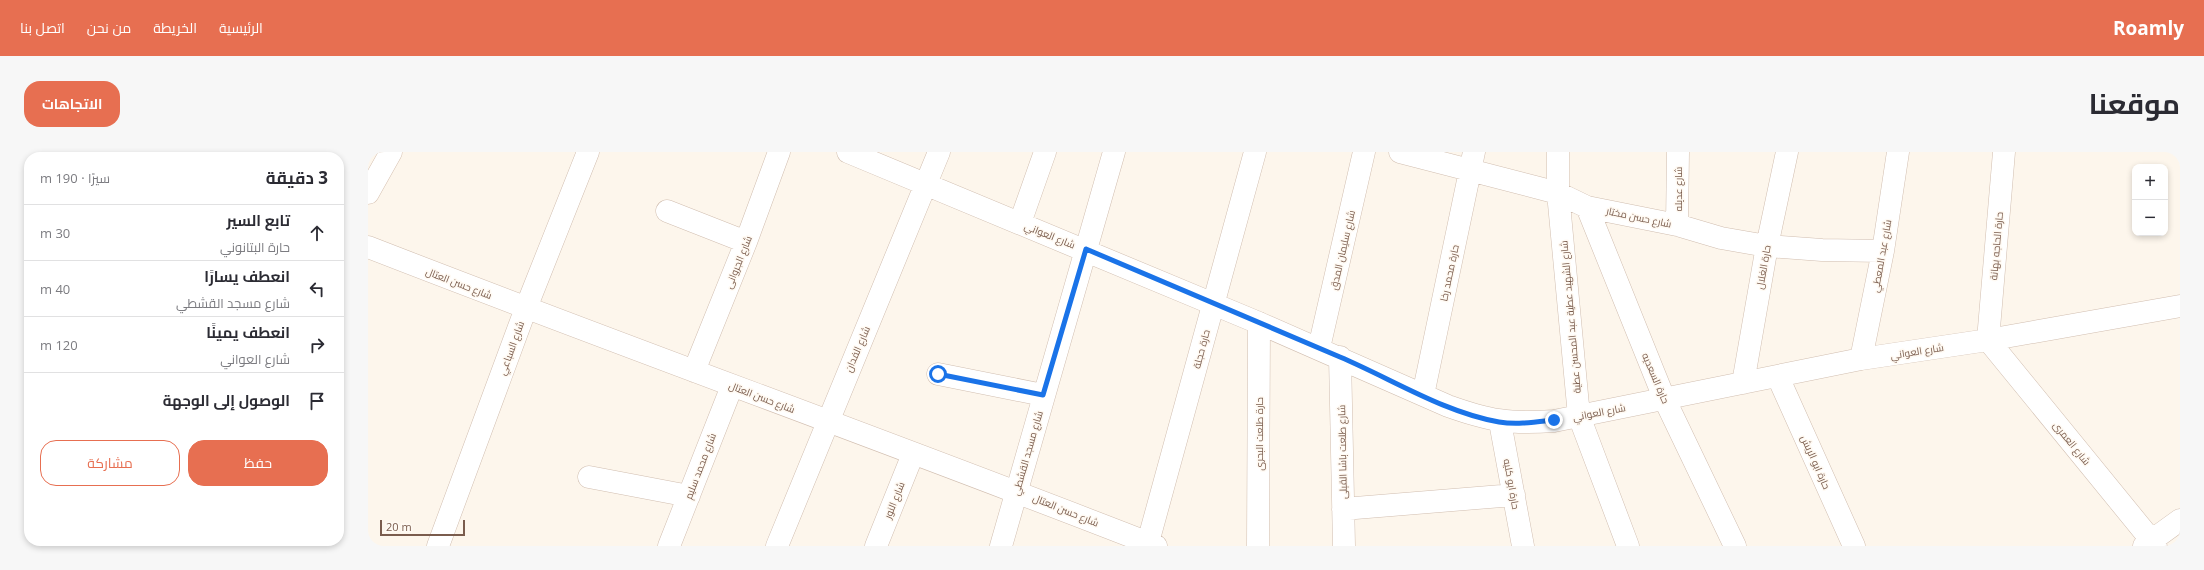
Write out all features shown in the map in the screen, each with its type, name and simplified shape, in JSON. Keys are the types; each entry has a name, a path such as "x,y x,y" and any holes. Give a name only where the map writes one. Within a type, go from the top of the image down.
{"street":[{"path":"368,193 391,152"},
{"name":"شارع السباعي","path":"438,546 526,308 588,152"},
{"name":"شارع الجروانى","path":"694,371 746,242 779,152"},
{"name":"شارع العواني","path":"848,152 1086,249 1340,357 1423,395 1474,416 1500,422 1534,422 1579,416 1861,359 1988,340 2180,306"},
{"name":"شارع الفدان","path":"777,546 939,152"},
{"path":"1020,223 1045,152"},
{"name":"شارع مسجد القشطي","path":"1001,546 1043,395 1114,152"},
{"name":"حارة حجلة","path":"1150,545 1255,152"},
{"name":"شارع سليمان المدق","path":"1319,348 1364,152"},
{"name":"شارع حسن مختار","path":"1400,152 1472,161 1558,193 1587,207 1677,225 1721,238 1767,246 1822,250 1884,251"},
{"name":"شارع الشهيد عطية عبد المحسن عطية","path":"1558,152 1558,193 1579,416 1628,546"},
{"name":"شارع عديله","path":"1677,225 1678,152"},
{"name":"حارة الغلال","path":"1743,383 1767,246 1787,152"},
{"name":"شارع عبد المعطي","path":"1861,359 1884,251 1898,152"},
{"name":"حارة الحاجه بهانة","path":"1988,340 2004,152"},
{"name":"حارة محمد رخا","path":"1423,395 1472,161"},
{"name":"حارة السعديه","path":"1587,207 1664,398 1735,546"},
{"path":"667,210 746,242"},
{"name":"شارع حسن العتال","path":"368,247 827,422 1016,490 1150,545"},
{"name":"حارة طلعت البحرى","path":"1258,546 1259,323"},
{"name":"شارع العمرى","path":"1988,340 2151,544"},
{"name":"شارع طلعت باشا القبلى","path":"1340,357 1344,546"},
{"path":"938,374 1043,395"},
{"name":"حارة ابو الريش","path":"1778,377 1854,546"},
{"name":"شارع محمد سليم","path":"669,546 732,386"},
{"name":"حارة ابو كليه","path":"1500,422 1523,546"},
{"name":"شارع النور","path":"876,546 913,454"},
{"path":"588,477 689,496"},
{"path":"1343,509 1514,495"},
{"path":"2151,544 2180,520"}],"route":[{"path":"938,374 1043,395 1086,249 1340,357 1448,406 1474,416 1500,422 1521,423 1554,420"}]}
